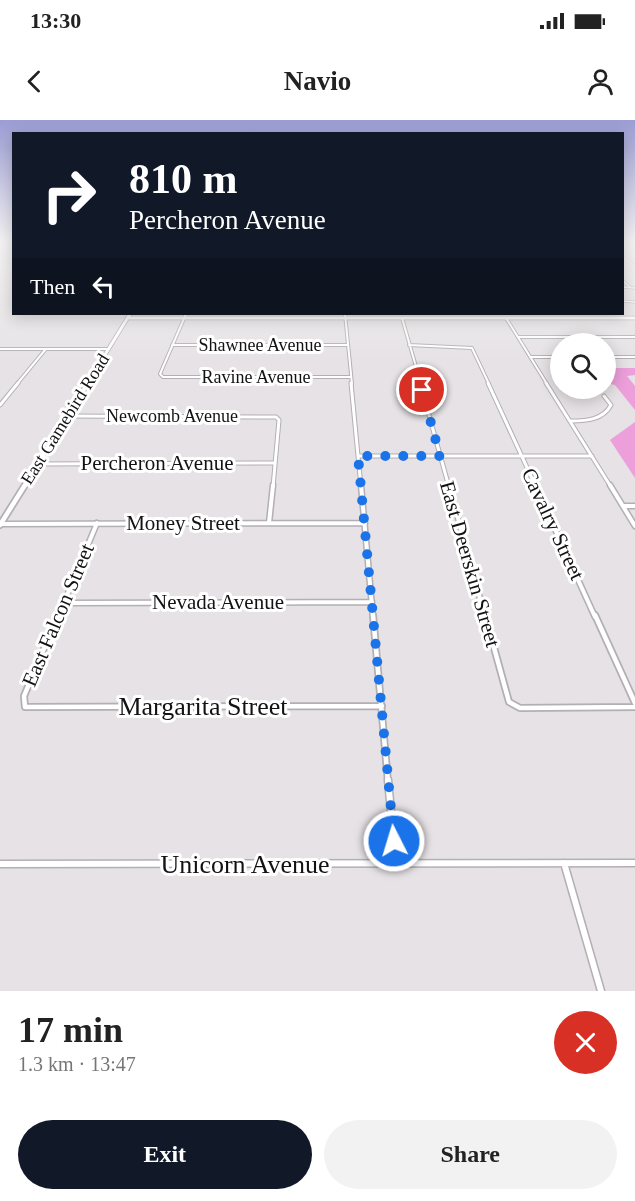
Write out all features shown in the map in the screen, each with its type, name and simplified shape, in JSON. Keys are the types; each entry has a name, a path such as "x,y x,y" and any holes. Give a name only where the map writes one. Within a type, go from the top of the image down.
{"main road":[{"name":"East Gamebird Road","path":"0,524 129,315"},
{"path":"127,318 345,316 635,318"}],"street":[{"path":"624,282 631,287"},
{"path":"624,287 635,288"},
{"path":"172,345 186,315"},
{"path":"345,316 396,864"},
{"name":"East Deerskin Street","path":"402,318 507,698 513,705 520,708 635,705"},
{"path":"506,318 635,526"},
{"path":"518,337 635,337"},
{"name":"Shawnee Avenue","path":"172,345 348,345"},
{"name":"Ravine Avenue","path":"172,345 161,376 351,376"},
{"name":"Cavalry Street","path":"409,345 470,346 635,705"},
{"path":"0,349 108,349"},
{"path":"0,405 45,349"},
{"path":"531,357 550,357"},
{"path":"616,357 634,358"},
{"path":"570,421 592,419 607,412 611,405 606,399"},
{"name":"Newcomb Avenue","path":"67,416 277,418 275,463"},
{"path":"358,456 592,456"},
{"path":"269,523 275,463"},
{"name":"Percheron Avenue","path":"38,464 275,463"},
{"path":"622,506 635,506"},
{"name":"Money Street","path":"0,524 365,523"},
{"name":"East Falcon Street","path":"25,707 24,696 97,524"},
{"name":"Nevada Avenue","path":"64,603 372,602"},
{"name":"Margarita Street","path":"25,707 382,706"},
{"path":"564,863 601,991"},
{"name":"Unicorn Avenue","path":"0,864 635,863"}],"shaded area":[{"path":"616,368 635,368 635,375 627,376 635,386 635,410 616,386"},
{"path":"635,422 635,478 610,440"}],"route":[{"path":"394,841 358,456 440,456 422,390"}]}
